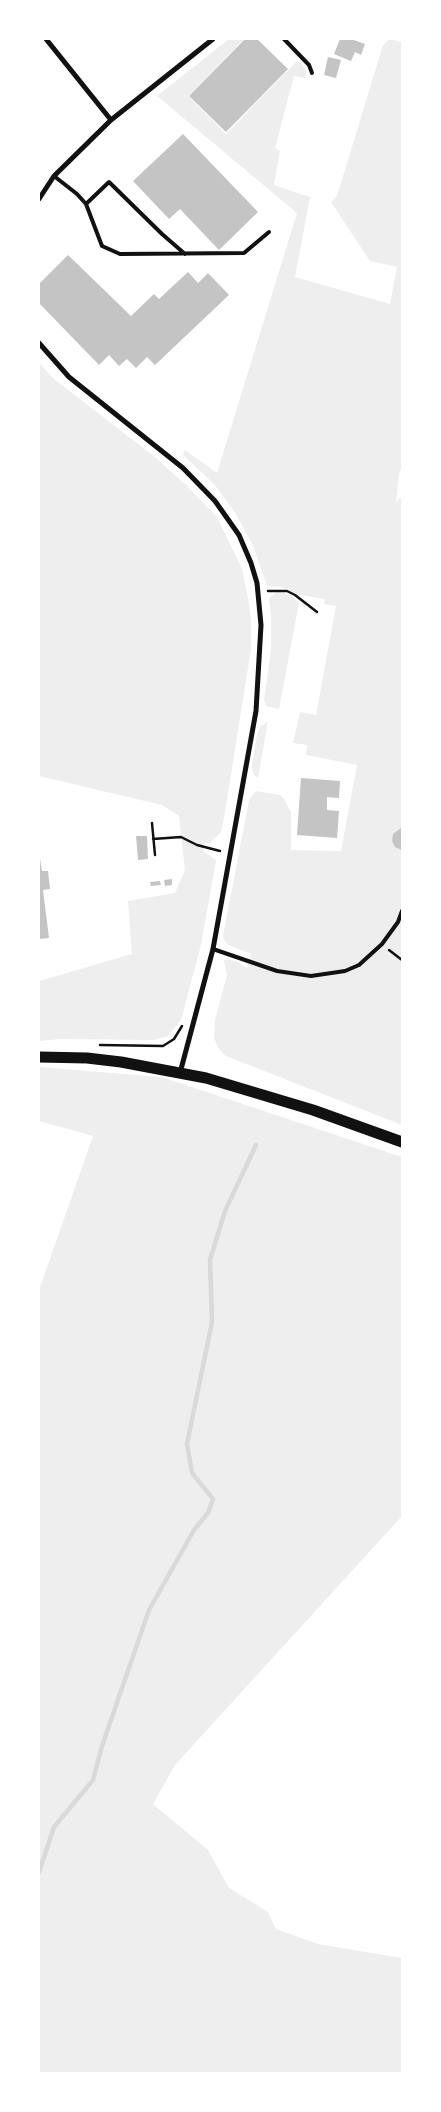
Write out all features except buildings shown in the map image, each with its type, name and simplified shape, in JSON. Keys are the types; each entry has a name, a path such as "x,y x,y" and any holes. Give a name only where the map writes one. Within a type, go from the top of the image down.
{"main road":[{"path":"39,1057 87,1058 121,1062 221,1082 313,1110 402,1142"}],"street":[{"path":"46,39 111,120"},
{"path":"39,198 54,176 111,120 213,39"},
{"path":"39,343 69,377 183,468 215,501 239,535 251,563 258,593 261,651 256,711 232,854 213,949 194,1028 180,1073"}],"lane":[{"path":"284,39 308,64 312,73"},
{"path":"54,176 77,194 86,204 102,246 120,254 244,253 269,232"},
{"path":"86,204 109,182 185,254"},
{"path":"213,949 277,971 311,976 345,971 359,965 382,944 398,922 402,911"}],"path":[{"path":"258,593 272,590 287,591 317,612"},
{"path":"152,823 154,855"},
{"path":"153,839 181,837 198,845 232,854"},
{"path":"382,944 402,960"},
{"path":"95,1045 163,1046 174,1039 181,1025 194,1028"}],"shaded area":[{"path":"229,39 244,39 188,96 226,134 296,62 300,62 306,71 306,78 294,76 275,148 280,151 274,185 310,197 295,277 390,304 397,267 370,261 331,202 337,196 383,45 390,39 402,42 402,466 399,474 396,502 402,496 402,1125 226,1056 219,1049 214,1038 215,1020 227,975 224,960 238,962 247,968 251,954 229,945 225,942 223,936 249,800 256,791 280,795 284,799 291,812 291,850 341,851 357,765 306,755 307,745 293,743 300,712 316,715 336,606 324,604 325,599 300,595 281,587 267,586 254,548 236,514 215,485 183,455 185,450 217,473 297,213 157,96"},
{"path":"39,363 54,379 155,457 217,517 242,569 248,598 251,620 251,649 226,806 221,832 210,843 204,843 203,851 216,860 201,945 181,1020 168,1036 154,1040 60,1039 39,1041 39,981 132,954 128,901 175,893 185,870 179,816 162,805 39,776"},
{"path":"279,592 290,594 299,603 279,709 266,706 264,700 271,650 269,599"},
{"path":"268,721 258,778 254,775 252,766 257,734 261,726"},
{"path":"39,1067 162,1077 402,1157 402,1516 175,1765 153,1804 208,1850 229,1888 268,1912 276,1929 318,1944 402,1958 402,2073 39,2073 39,1290 93,1136 39,1121"}],"waterway":[{"path":"39,1872 54,1827 93,1780 102,1746 149,1610 194,1530 208,1513 213,1499 192,1473 187,1444 212,1322 210,1260 225,1211 256,1145"}]}
